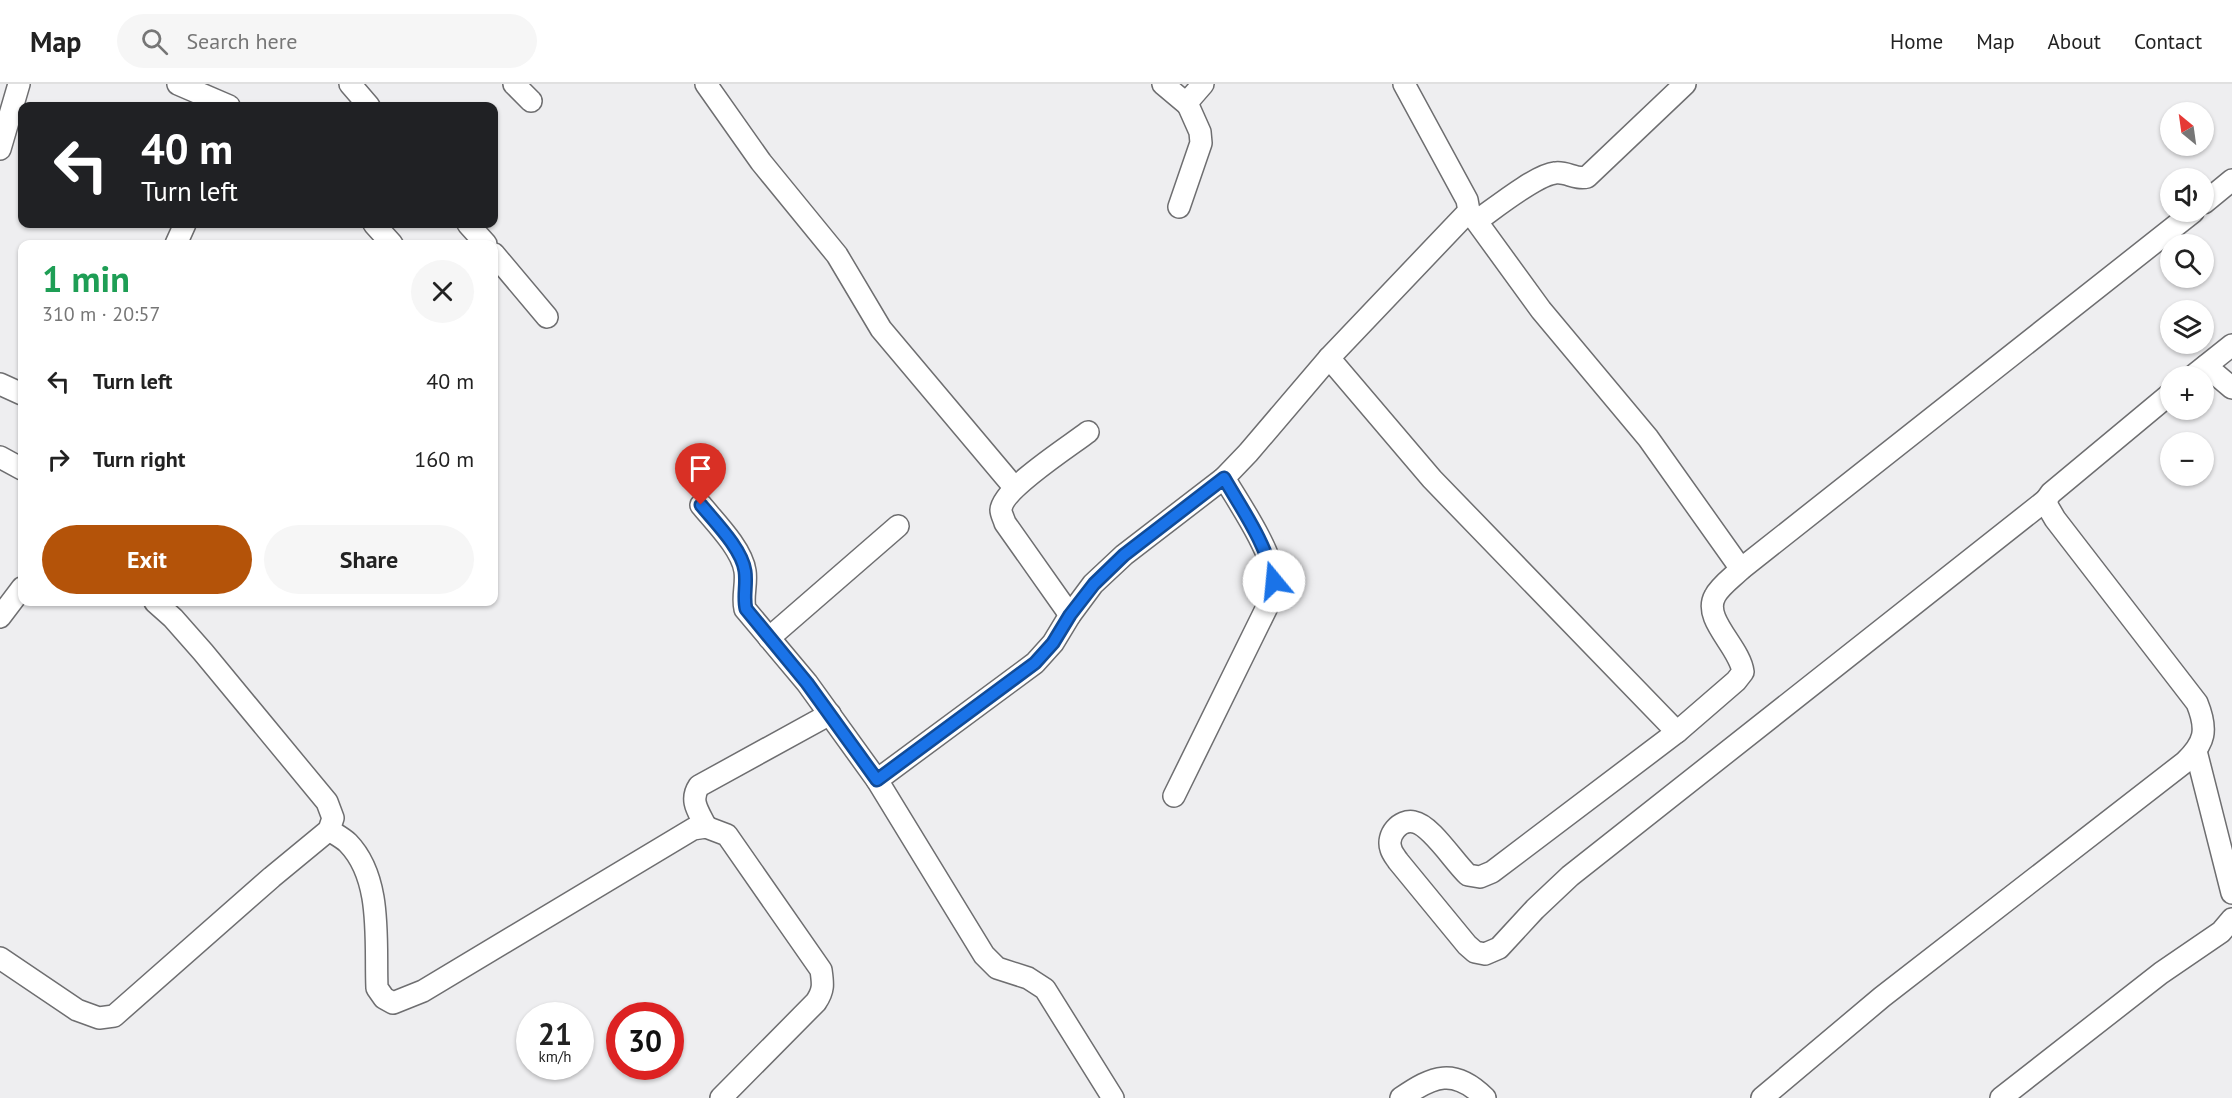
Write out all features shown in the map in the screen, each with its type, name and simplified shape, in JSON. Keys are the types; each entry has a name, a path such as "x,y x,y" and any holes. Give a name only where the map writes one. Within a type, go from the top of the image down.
{"street":[{"path":"0,149 19,84"},
{"path":"178,84 220,102"},
{"path":"350,84 366,102"},
{"path":"514,84 531,101"},
{"path":"706,84 761,162 837,255 881,329 1014,487"},
{"path":"1163,84 1188,105 1200,132 1201,143 1179,207"},
{"path":"1188,105 1190,99 1203,84"},
{"path":"1404,84 1473,215 1541,310 1648,438 1741,569"},
{"path":"877,780 1035,663 1053,643 1070,615 1094,584 1124,555 1224,478 1329,358 1473,215 1551,173 1562,172 1576,177 1587,177 1686,84"},
{"path":"2214,195 2232,180"},
{"path":"2160,402 2097,453 2046,500 1570,876 1499,948 1485,954 1475,952 1467,945 1398,861 1390,848 1390,837 1398,827 1408,821 1418,822 1429,831 1468,875 1480,877 1492,872 1677,732 1736,681 1743,672 1742,661 1714,618 1711,605 1716,594 1741,569 2180,222"},
{"path":"378,228 388,240"},
{"path":"472,228 482,240"},
{"path":"498,259 547,316"},
{"path":"2206,366 2232,345"},
{"path":"1329,358 1432,479 1677,732"},
{"path":"2214,378 2232,388"},
{"path":"0,384 18,392"},
{"path":"1070,615 1005,523 1001,511 1004,501 1014,487 1088,432"},
{"path":"0,457 18,467"},
{"path":"1174,796 1270,601 1274,581 1270,564 1258,536 1224,478"},
{"path":"1762,1098 1882,997 2185,762 2196,751 2205,732 2198,703 2055,519 2046,500"},
{"path":"701,505 737,550 743,562 746,573 746,609 807,683 877,780 984,955 997,968 1028,978 1045,989 1113,1098"},
{"path":"769,638 898,526"},
{"path":"0,616 18,593"},
{"path":"0,958 77,1010 99,1018 114,1016 329,830 333,818 327,801 203,652 160,606"},
{"path":"706,827 694,802 694,794 699,786 830,714"},
{"path":"2196,751 2232,893"},
{"path":"329,830 347,842 366,871 373,891 377,988 384,998 393,1003 423,991 693,829 706,827 727,835 820,970 824,984 823,992 816,1002 721,1098"},
{"path":"2001,1098 2161,973 2221,932 2232,919"},
{"path":"1401,1098 1435,1078 1451,1077 1467,1083 1485,1098"}],"route":[{"path":"701,505 737,550 743,562 746,573 744,603 751,617 807,683 877,780 1035,663 1053,643 1070,615 1094,584 1124,555 1224,478 1258,536 1270,564 1274,581"}]}
